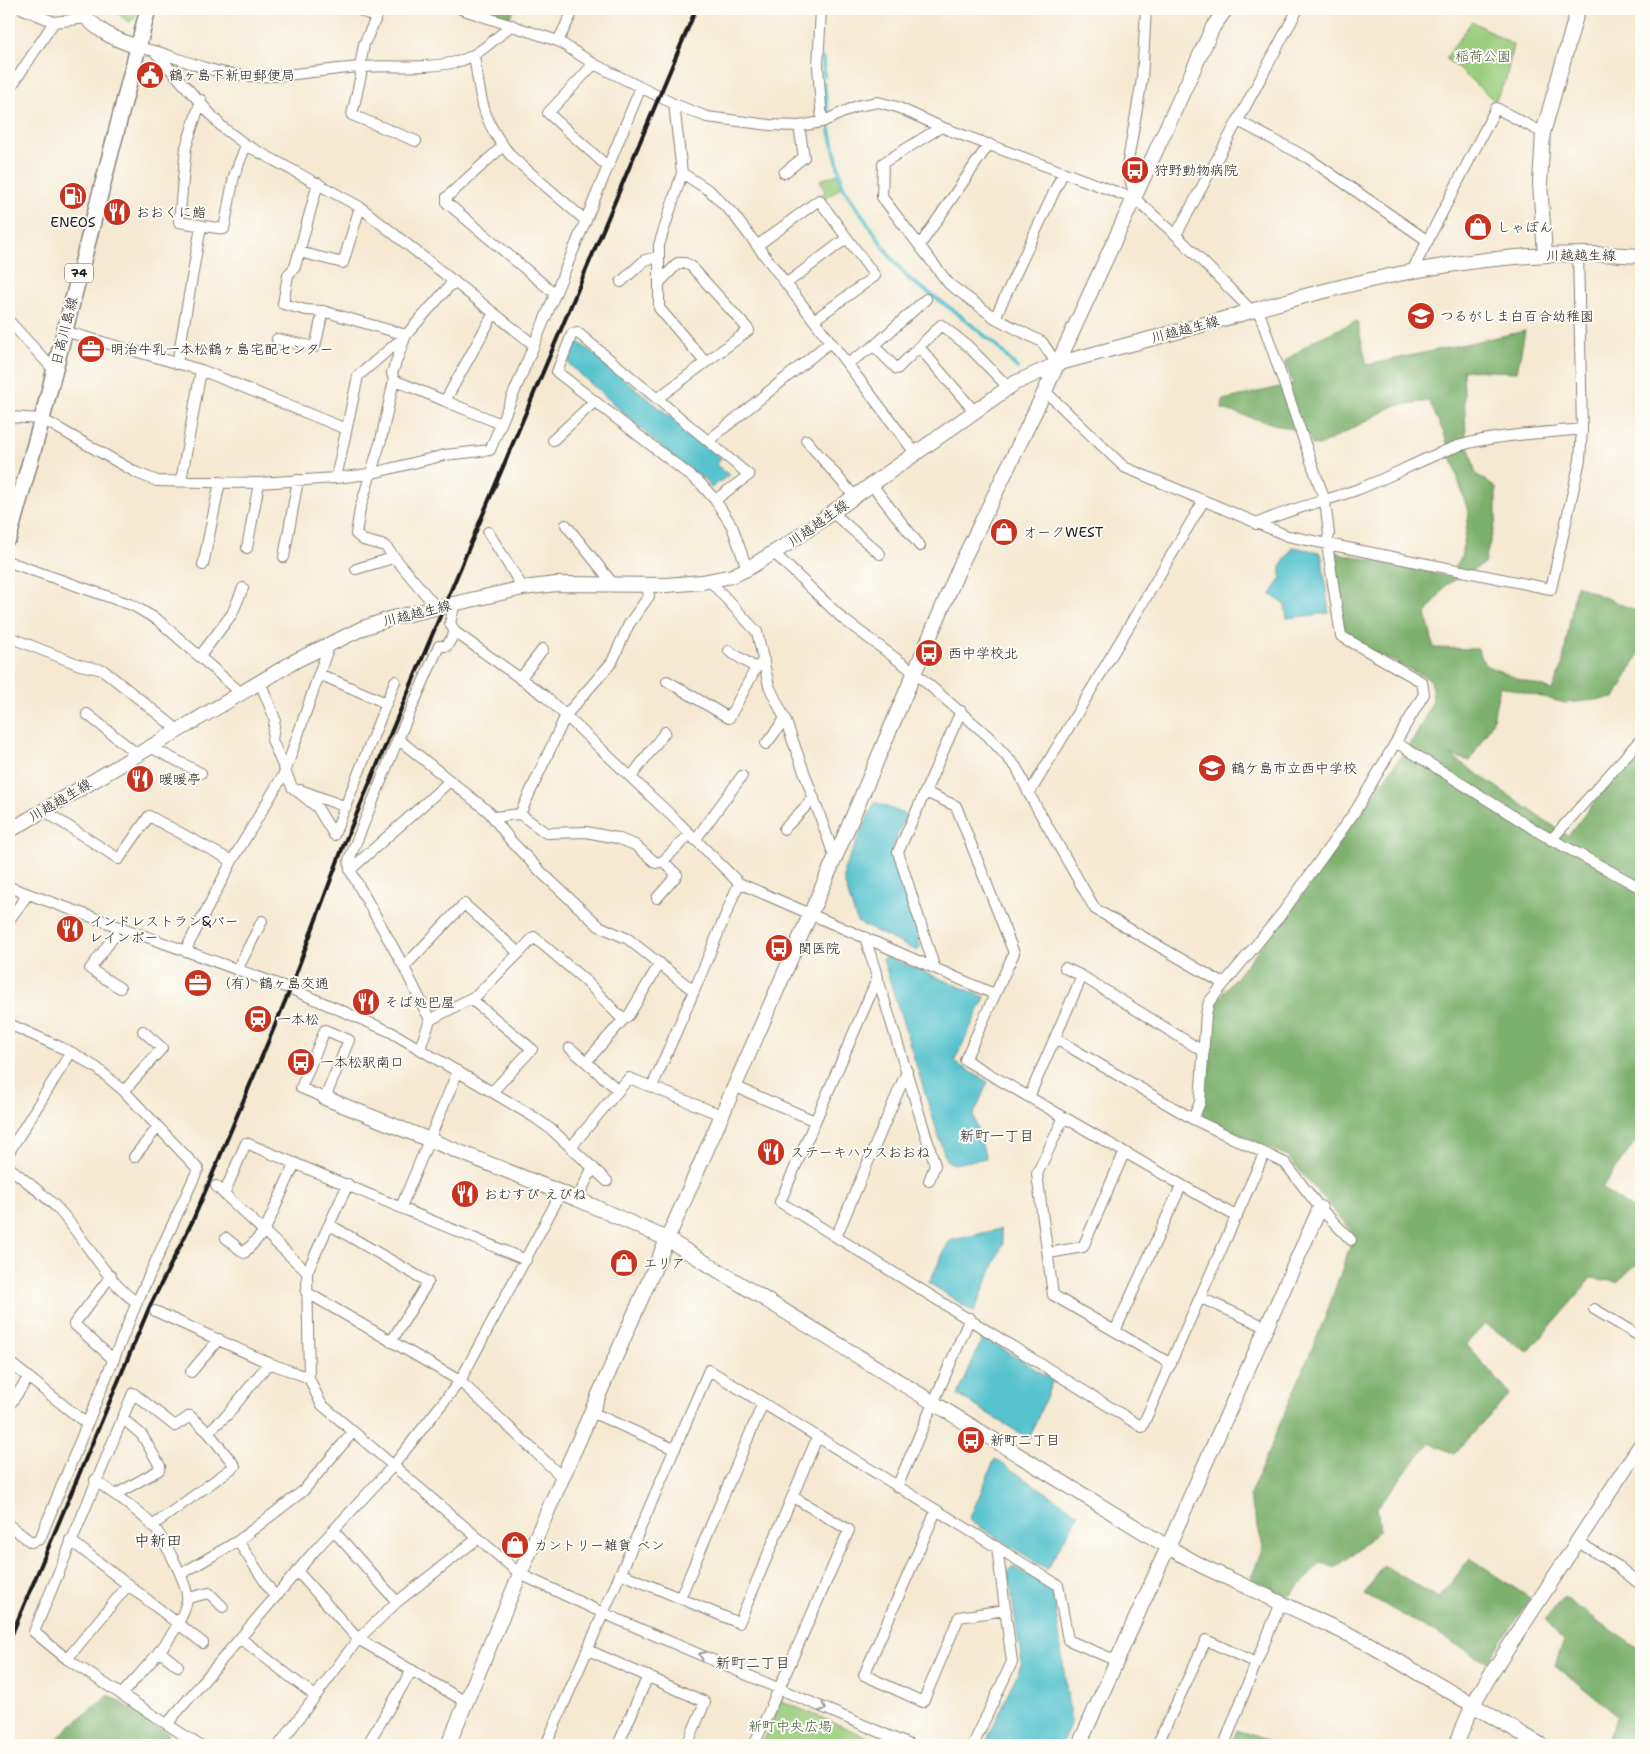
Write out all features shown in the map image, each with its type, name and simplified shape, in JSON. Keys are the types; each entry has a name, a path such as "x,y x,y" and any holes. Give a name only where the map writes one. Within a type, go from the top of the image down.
{"main road":[{"name":"日高川島線","path":"9,537 42,419 148,9"}],"street":[{"path":"26,9 54,22"},
{"path":"358,9 378,13 364,44 360,67 361,76 352,114 416,141"},
{"path":"461,9 558,41 594,64 674,104 706,117 770,125 799,126 822,122 857,106 878,102 897,107 941,127 1135,199 1255,310 1325,501 1329,534 1327,544 1341,636 1422,682 1424,694 1356,810 1283,912 1209,1002 1200,1102 1193,1119"},
{"path":"558,41 574,9"},
{"path":"821,9 818,66 822,122"},
{"path":"1135,199 1127,167 1142,79 1146,9"},
{"path":"448,1745 520,1574 835,858 961,564 1058,364 1213,27 1226,9"},
{"path":"1176,235 1298,9"},
{"path":"1545,254 1540,183 1543,133 1578,9"},
{"path":"9,90 54,22 82,13 113,39 240,76 310,73 360,67 411,66 456,62 474,55 512,25"},
{"path":"154,51 222,126 246,145 360,207 534,345"},
{"path":"474,55 483,110 503,146 512,157 586,221"},
{"path":"594,64 548,113 608,167"},
{"path":"9,417 42,419 137,472 157,481 259,483 336,478 369,474 444,455 490,450 641,87"},
{"path":"200,100 186,147 178,222 224,229 234,176 246,145"},
{"path":"674,104 682,173 659,244 659,308 705,362"},
{"path":"1412,271 1496,108 1543,133"},
{"path":"1238,121 1308,158 1428,241"},
{"path":"784,173 804,157 799,126"},
{"path":"941,127 883,163 882,197 949,284 995,318 1042,342 1058,364"},
{"path":"920,245 989,144"},
{"path":"503,146 447,197 447,203 555,294"},
{"path":"682,173 710,191 758,245 916,454"},
{"path":"995,318 1062,173"},
{"path":"318,183 295,267 288,275 283,304 306,310 324,311 406,335"},
{"path":"758,245 819,200 875,276 814,320"},
{"path":"299,252 343,263 360,207"},
{"path":"177,364 201,226"},
{"path":"786,283 847,238"},
{"name":"川越越生線","path":"9,831 241,693 330,643 392,618 523,588 556,584 647,585 710,581 732,576 774,554 1008,388 1058,364 1354,283 1412,271 1490,258 1545,254 1641,256"},
{"path":"1045,391 1124,467 1256,524 1288,536 1551,589 1580,460 1582,429 1578,254"},
{"path":"621,282 645,260 659,257"},
{"path":"658,398 749,330 691,266 685,263 678,263 659,283"},
{"path":"336,478 358,376 406,335 454,280"},
{"path":"848,363 874,346 926,299"},
{"path":"277,339 315,347 324,311"},
{"path":"445,401 494,313"},
{"path":"9,321 54,370"},
{"path":"874,346 896,369 941,325 968,346 1008,388"},
{"path":"64,331 201,370 346,429"},
{"path":"715,500 748,475 578,333 572,334 557,372 701,484 715,500 732,526 747,569"},
{"path":"406,335 392,373 394,380 381,440 369,474 356,534 363,540 385,546 393,558 436,607"},
{"path":"708,441 830,342"},
{"path":"919,347 974,412"},
{"path":"181,481 201,370"},
{"path":"394,380 501,424"},
{"path":"552,440 594,402"},
{"path":"1256,524 1278,513 1325,501 1370,485 1459,446 1515,436 1582,429"},
{"path":"806,440 855,497"},
{"path":"284,557 298,480"},
{"path":"203,565 220,482"},
{"path":"247,548 259,483"},
{"path":"872,485 920,546"},
{"path":"1030,794 1203,502"},
{"path":"833,513 880,554"},
{"path":"566,525 614,584"},
{"path":"488,532 523,588"},
{"path":"774,554 843,619 914,672 961,711 988,736 1017,768 1095,909 1224,984"},
{"path":"356,570 393,558"},
{"path":"9,562 132,605 158,620 241,693"},
{"path":"710,581 757,632 769,686 784,719 835,858"},
{"path":"520,814 566,715 612,662 629,624 649,596 647,585"},
{"path":"200,656 232,614 243,588"},
{"path":"455,603 450,624 455,632 566,715 739,883 810,915 934,966 994,994"},
{"path":"430,1020 404,967 350,870 349,860 398,739 439,646 447,646 455,632"},
{"path":"9,637 80,665 103,670 178,730"},
{"path":"185,951 232,861 285,772 330,643"},
{"path":"520,679 543,649"},
{"path":"729,651 756,668"},
{"path":"667,681 729,718 756,668 764,660"},
{"path":"319,674 386,703"},
{"path":"260,682 275,718 272,740 292,787 317,808 334,835 395,682"},
{"path":"934,966 898,852 961,711"},
{"path":"87,714 137,754"},
{"path":"766,744 784,719"},
{"path":"631,777 665,732"},
{"path":"398,739 494,817 511,841 599,926 628,939 694,991"},
{"path":"1551,840 1641,739"},
{"path":"1396,743 1551,840 1641,888"},
{"path":"150,747 201,772"},
{"path":"494,817 520,814 546,833 586,832 617,838 635,845 656,863 663,861 692,837 742,776"},
{"path":"350,870 450,781"},
{"path":"292,787 346,807"},
{"path":"925,792 956,806 1014,954 965,1060 1180,1186 1237,1217"},
{"path":"784,829 814,798"},
{"path":"43,810 119,859 149,816 232,861"},
{"path":"657,898 677,875 663,861"},
{"path":"652,1087 739,883"},
{"path":"9,888 291,989 390,1032 493,1091 546,1125 607,1181"},
{"path":"9,920 28,894"},
{"path":"404,967 464,904 519,953"},
{"path":"237,970 262,921"},
{"path":"120,988 90,969 121,927"},
{"path":"420,1048 430,1020 471,999 534,937 587,982 623,1020"},
{"path":"865,937 936,1165 929,1181"},
{"path":"586,1062 629,1015 660,963"},
{"path":"1065,968 1082,976 1204,1052"},
{"path":"1029,1097 1082,976"},
{"path":"878,977 780,1202 1142,1426 1264,1154"},
{"path":"471,999 532,1049 493,1091"},
{"path":"9,1024 71,1052 97,1068 124,1091 198,1169 137,1302 40,1539 31,1542 9,1525"},
{"path":"325,1098 349,1040 325,1030 301,1088 325,1098 577,1199 667,1239 1168,1547 1202,1566 1368,1643 1541,1745"},
{"path":"124,1091 162,1048 143,1031"},
{"path":"1056,1039 1193,1119 1285,1163 1320,1208 1351,1240"},
{"path":"570,1048 618,1090"},
{"path":"9,1152 71,1052"},
{"path":"836,1237 907,1070"},
{"path":"401,1207 431,1140 458,1071"},
{"path":"571,1147 629,1078 721,1115"},
{"path":"734,1086 815,1121"},
{"path":"1064,1117 1037,1174 1054,1295 1171,1364"},
{"path":"134,1157 158,1126"},
{"path":"224,1194 246,1143 526,1260"},
{"path":"1049,1253 1083,1247 1124,1153"},
{"path":"226,1238 244,1253 264,1232 295,1163"},
{"path":"9,1167 58,1208 111,1276 130,1298 137,1302"},
{"path":"577,1199 593,1168"},
{"path":"348,1184 307,1272 309,1378 321,1404 392,1467 520,1574 603,1613 910,1745"},
{"path":"216,1186 307,1272"},
{"path":"1115,1331 1180,1186"},
{"path":"167,1724 297,1571 392,1467 460,1381 562,1193"},
{"path":"1079,1745 1320,1208"},
{"path":"330,1225 428,1282 391,1342"},
{"path":"111,1276 74,1324 114,1360"},
{"path":"306,1292 460,1381 563,1478"},
{"path":"1200,1298 1266,1327"},
{"path":"1594,1309 1641,1337"},
{"path":"155,1311 269,1363 309,1378"},
{"path":"897,1487 970,1318"},
{"path":"191,1372 219,1339"},
{"path":"9,1362 86,1424"},
{"path":"208,1432 227,1415 269,1363"},
{"path":"546,1745 709,1370 1058,1585 1068,1640 1117,1660"},
{"path":"9,1406 28,1378"},
{"path":"152,1526 235,1466 208,1432 190,1416 175,1426 133,1393 70,1540 34,1632 67,1659 199,1745"},
{"path":"680,1598 763,1403"},
{"path":"591,1412 674,1449"},
{"path":"115,1496 159,1470 160,1466 142,1435 122,1418"},
{"path":"180,1574 238,1541 303,1490 353,1432"},
{"path":"620,1573 739,1623 818,1438"},
{"path":"1456,1745 1473,1704 1639,1451"},
{"path":"95,1480 152,1526 180,1574 188,1598 178,1622 159,1651 122,1694"},
{"path":"754,1745 849,1530 793,1497"},
{"path":"936,1511 864,1675 923,1702 959,1617 1006,1610"},
{"path":"334,1531 397,1602"},
{"path":"279,1745 358,1639 397,1602 477,1539"},
{"path":"70,1540 203,1643"},
{"path":"238,1541 275,1597"},
{"path":"1578,1542 1616,1564 1641,1585"},
{"path":"973,1745 1012,1662 997,1547"},
{"path":"297,1571 358,1639 466,1702"},
{"path":"67,1659 128,1584"},
{"path":"188,1598 209,1593 223,1608"},
{"path":"1224,1745 1281,1603"},
{"path":"240,1638 315,1696"},
{"path":"1158,1745 1206,1640 1256,1662"},
{"path":"588,1650 705,1702 686,1745"},
{"path":"159,1651 178,1666"},
{"path":"367,1745 412,1670"},
{"path":"618,1745 648,1676"}],"green space":[{"path":"112,9 137,9 134,19 129,22"},
{"path":"474,9 515,9 510,17"},
{"name":"稲荷公園","path":"1472,21 1513,45 1506,79 1495,101 1446,58"},
{"path":"838,174 841,187 823,201 820,196 825,192 820,180"},
{"path":"1357,321 1367,365 1525,331 1517,372 1463,370 1466,436 1476,474 1496,488 1496,520 1484,564 1446,585 1426,614 1434,648 1478,649 1485,665 1552,690 1562,667 1576,585 1641,613 1641,649 1615,698 1565,703 1500,686 1492,723 1470,761 1450,755 1568,836 1601,793 1641,751 1641,1146 1635,1142 1602,1188 1641,1215 1641,1260 1617,1282 1592,1278 1528,1352 1485,1324 1466,1344 1510,1394 1454,1454 1430,1442 1377,1507 1380,1530 1337,1567 1321,1563 1290,1596 1251,1579 1263,1546 1249,1497 1325,1318 1354,1235 1287,1156 1202,1117 1211,1014 1216,1002 1308,888 1417,733 1433,700 1431,680 1341,636 1334,552 1450,577 1461,557 1469,515 1445,436 1429,401 1394,406 1321,445 1312,445 1308,434 1222,409 1223,400 1293,384 1285,361 1314,340"},
{"path":"1470,1559 1530,1598 1488,1662 1365,1594 1383,1565 1439,1598"},
{"path":"1563,1597 1641,1650 1641,1745 1604,1745 1618,1716 1555,1665 1564,1641 1545,1620"},
{"path":"109,1695 169,1734 162,1745 51,1745 67,1729"},
{"name":"新町中央広場","path":"781,1701 887,1745 762,1745"},
{"path":"1237,1730 1283,1745 1231,1745"}],"water":[{"path":"580,343 721,458 716,465 729,475 711,488 703,478 675,459 570,365 569,361 577,344"},
{"path":"1293,547 1319,552 1322,557 1329,613 1287,618 1285,604 1271,595 1281,578 1281,566"},
{"path":"875,802 906,815 891,851 921,947 917,951 857,922 844,881 844,869"},
{"path":"885,956 985,997 954,1062 988,1082 973,1116 986,1158 954,1164 946,1160 883,959"},
{"path":"1000,1229 1003,1243 974,1312 929,1283 949,1241"},
{"path":"983,1337 1053,1380 1029,1439 958,1395"},
{"path":"995,1459 1079,1514 1047,1569 969,1520"},
{"path":"1013,1566 1051,1590 1054,1597 1071,1723 1061,1745 985,1745 1022,1663 1008,1571"}],"waterway":[{"path":"823,58 824,76"},
{"path":"824,83 829,126 843,187 892,259 909,279 957,313 996,345 1017,368"}],"railway":[{"path":"9,1641 149,1308 193,1220 210,1180 289,992 344,844 696,9"}],"place":[{"name":"鶴ヶ島下新田郵便局","path":"150,75"},
{"name":"狩野動物病院","path":"1135,170"},
{"name":"ENEOS","path":"73,196"},
{"name":"おおくに鮨","path":"117,212"},
{"name":"しゃぼん","path":"1478,227"},
{"name":"つるがしま白百合幼稚園","path":"1421,316"},
{"name":"明治牛乳一本松鶴ヶ島宅配センター","path":"91,349"},
{"name":"オークWEST","path":"1004,532"},
{"name":"西中学校北","path":"929,653"},
{"name":"鶴ケ島市立西中学校","path":"1212,768"},
{"name":"暖暖亭","path":"140,779"},
{"name":"インドレストラン&バー レインボー","path":"70,929"},
{"name":"関医院","path":"779,948"},
{"name":"（有）鶴ヶ島交通","path":"198,983"},
{"name":"そば処巴屋","path":"366,1002"},
{"name":"一本松","path":"258,1019"},
{"name":"一本松駅南口","path":"301,1062"},
{"name":"ステーキハウスおおね","path":"771,1152"},
{"name":"おむすび えびね","path":"465,1194"},
{"name":"エリア","path":"624,1263"},
{"name":"新町二丁目","path":"971,1440"},
{"name":"カントリー雑貨 ベン","path":"515,1545"}],"district":[{"name":"新町一丁目","path":"997,1136"},
{"name":"中新田","path":"158,1540"},
{"name":"新町二丁目","path":"753,1663"}]}
